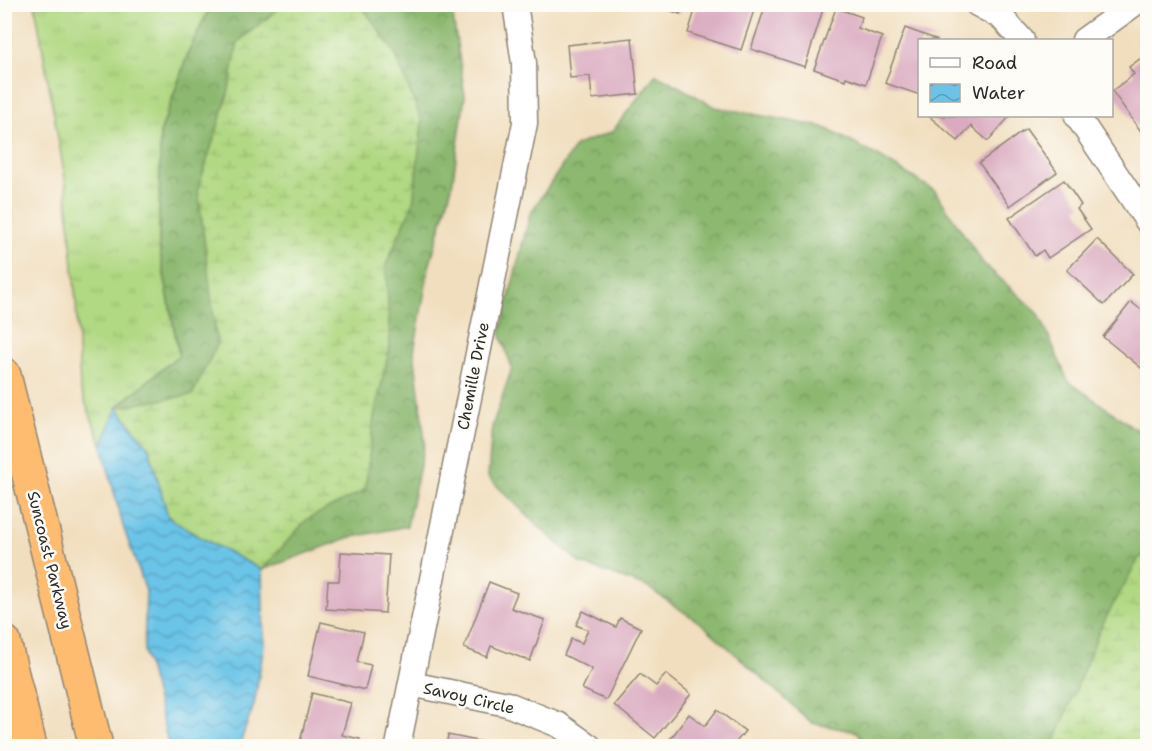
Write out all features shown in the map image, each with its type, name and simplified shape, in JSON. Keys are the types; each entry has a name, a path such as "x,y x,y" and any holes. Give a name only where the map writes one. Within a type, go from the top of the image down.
{"highway":[{"name":"Suncoast Parkway","path":"4,375 96,747"},
{"path":"4,642 30,747"}],"street":[{"name":"Chemille Drive","path":"398,747 525,123 524,63 515,4"},
{"path":"978,4 1001,17 1021,39"},
{"path":"1085,39 1134,4"},
{"path":"1078,117 1148,222"},
{"name":"Savoy Circle","path":"411,684 507,704 559,725 589,747"}],"green space":[{"path":"442,4 452,11 465,96 452,186 429,267 414,351 425,442 407,526 348,538 262,570 196,535 149,448 117,407 179,355 159,247 160,134 189,51 211,5"},
{"path":"35,5 211,5 189,51 160,134 159,247 179,355 117,407 102,446 80,388 76,303 66,184"},
{"path":"283,5 361,5 395,53 422,122 413,203 386,265 390,346 374,417 365,490 307,519 262,570 196,535 168,517 149,448 117,407 192,395 217,345 198,189 228,94 238,42"},
{"path":"656,74 715,107 823,127 878,156 935,191 983,263 1039,314 1068,381 1147,437 1147,746 867,746 857,732 812,723 703,625 647,587 580,563 488,477 492,427 512,368 500,333 530,214 576,145 612,132"},
{"path":"1147,554 1147,746 1053,746 1100,629 1139,558"}],"water":[{"path":"117,407 149,448 168,517 196,535 262,570 264,645 254,705 239,746 169,746 144,651 146,591 123,526 102,446"}],"building":[{"path":"651,4 683,4 680,14"},
{"path":"697,4 756,4 741,50 688,33"},
{"path":"766,4 819,4 824,6 805,67 751,49"},
{"path":"836,8 862,17 858,28 882,37 866,84 846,77 845,80 814,69"},
{"path":"905,28 935,39 918,39 918,94 885,83"},
{"path":"632,38 638,94 592,99 590,76 570,78 567,45"},
{"path":"1148,53 1148,135 1145,137 1113,92 1134,74 1129,67"},
{"path":"930,117 1009,117 988,141 971,126 958,141"},
{"path":"1026,129 1057,172 1010,206 979,163"},
{"path":"1064,180 1081,205 1077,209 1091,229 1048,258 1043,250 1035,256 1009,218"},
{"path":"1097,239 1133,274 1104,305 1067,270"},
{"path":"1131,302 1148,315 1148,368 1145,371 1103,337"},
{"path":"341,552 389,555 385,613 326,609 328,581 339,581"},
{"path":"489,582 517,593 511,608 545,620 530,661 491,646 487,657 464,648"},
{"path":"583,611 616,627 620,618 641,628 606,700 582,689 592,669 564,655 571,639 582,643 588,630 576,625"},
{"path":"321,622 364,632 357,662 371,665 365,690 308,676"},
{"path":"640,674 656,686 666,674 691,694 655,738 614,705"},
{"path":"312,693 351,703 342,735 360,739 358,746 299,746"},
{"path":"717,710 745,731 733,746 674,746 668,742 689,714 705,726"},
{"path":"448,735 492,744 491,746 446,746"}]}
